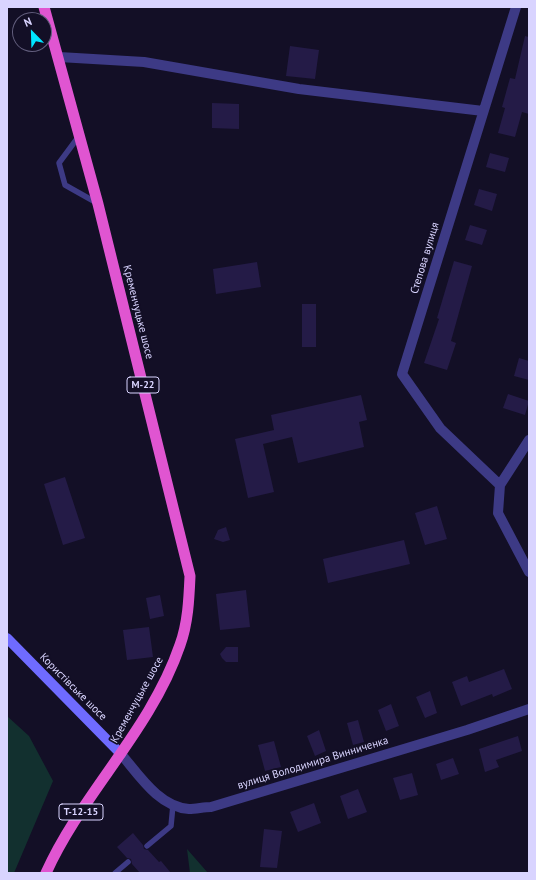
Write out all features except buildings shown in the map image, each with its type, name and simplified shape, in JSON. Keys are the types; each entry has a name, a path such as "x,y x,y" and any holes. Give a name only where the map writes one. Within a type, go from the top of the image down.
{"highway":[{"name":"Кременчуцьке шосе","path":"44,7 98,204 190,576 188,611 181,644 167,676 121,754"},
{"name":"Т-12-15","path":"46,873 58,845 121,754"}],"main road":[{"name":"Користівське шосе","path":"7,638 121,754"}],"street":[{"name":"Степова вулиця","path":"500,485 440,428 402,374 516,7"},
{"path":"59,58 144,62 299,89 483,111"},
{"path":"529,440 500,485 498,513 529,572"},
{"name":"вулиця Володимира Винниченка","path":"121,754 141,779 157,794 173,805 189,809 211,807 468,730 529,709"}],"lane":[{"path":"79,136 59,163 65,186 98,204"},
{"path":"147,846 171,826 173,805"},
{"path":"115,873 128,862"}],"green space":[{"path":"7,716 29,736 53,781 14,873 7,873"},
{"path":"187,849 208,873 190,873"}]}
